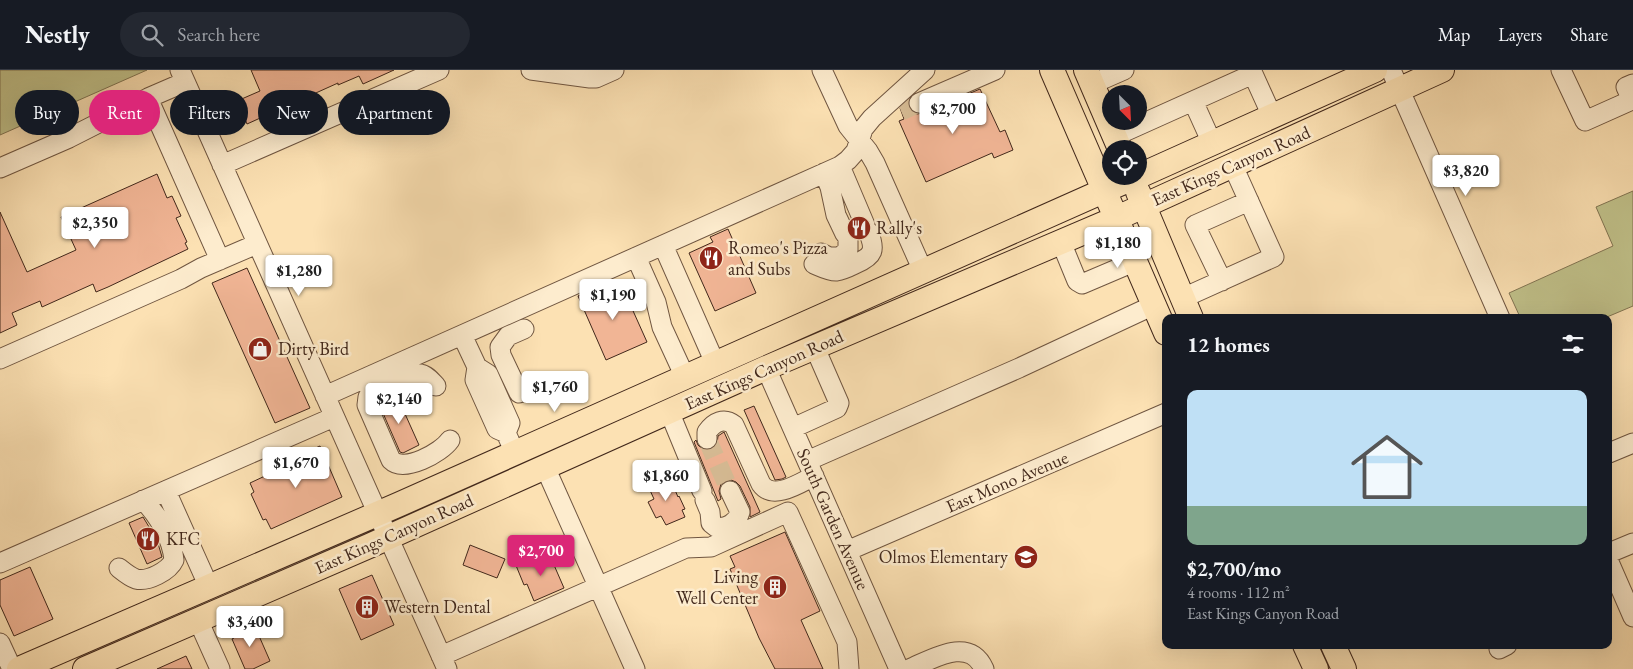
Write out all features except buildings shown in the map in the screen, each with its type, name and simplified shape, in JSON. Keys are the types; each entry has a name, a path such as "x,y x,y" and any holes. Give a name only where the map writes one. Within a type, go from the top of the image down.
{"main road":[{"path":"1052,70 1162,323"},
{"name":"East Kings Canyon Road","path":"1147,172 1375,70"},
{"name":"East Kings Canyon Road","path":"86,669 124,661 198,620 766,368 1117,218 1233,166 1395,80 1442,70"},
{"path":"1089,77 1117,140"},
{"name":"East Kings Canyon Road","path":"19,669 377,514 511,443 685,377 1118,185"},
{"path":"1137,185 1144,206 1187,308"},
{"path":"1307,649 1316,669"},
{"path":"1335,649 1344,669"}],"street":[{"path":"222,165 439,70"},
{"path":"531,70 560,72 596,78 614,70"},
{"path":"822,70 843,117 875,163 923,272"},
{"path":"325,396 832,169 848,160 856,152 867,124 894,108 925,70"},
{"path":"919,103 995,70"},
{"path":"1089,77 1124,70"},
{"path":"1560,70 1585,120 1632,100 1626,87 1633,84"},
{"path":"1123,140 1192,101 1253,74 1272,116"},
{"path":"160,90 182,76 444,662 598,586 686,548 711,547 788,512 847,642 849,669"},
{"path":"1395,80 1498,314"},
{"path":"1192,101 1212,143"},
{"path":"160,125 220,260"},
{"path":"0,168 89,128"},
{"path":"1187,308 1222,280 1274,257 1233,166"},
{"path":"832,169 867,228 872,242 872,250 865,260 838,271 829,270 818,258 840,257 848,250 846,237 836,215 830,187 832,169"},
{"path":"1222,280 1195,225 1249,201"},
{"path":"1061,242 1077,281 1082,284 1136,261"},
{"path":"0,359 257,244"},
{"path":"663,245 715,363"},
{"path":"636,257 656,302 662,327 685,377"},
{"path":"707,439 707,432 714,424 724,421 734,425 761,484 768,490 776,492 784,490 811,468 1154,305"},
{"path":"519,393 501,355 500,347 501,343 508,336 524,329"},
{"path":"462,335 477,367 488,374 510,423 511,443"},
{"path":"793,428 830,412 837,408 839,403 815,348"},
{"name":"South Garden Avenue","path":"766,368 847,551 908,668"},
{"path":"436,386 421,374 410,375 370,394 366,400 368,409 394,463 409,464 437,452 450,440"},
{"path":"669,411 704,495 710,512 711,523 716,527 726,527 735,521 740,512 730,491"},
{"name":"East Mono Avenue","path":"847,551 1162,415"},
{"path":"0,563 334,417"},
{"path":"1612,452 1633,442"},
{"path":"545,467 635,669"},
{"path":"166,491 209,587"},
{"path":"119,568 133,578 144,579 166,570 174,560 172,550 158,516 143,500"},
{"path":"1612,553 1633,543"},
{"path":"1612,576 1616,595 1633,617"},
{"path":"198,620 220,669"},
{"path":"0,643 12,669"},
{"path":"908,668 944,662 948,652 970,653 982,663 984,669"}],"green space":[{"path":"0,70 147,70 102,90 89,90 89,96 79,100 79,90 15,90 15,128 0,135"},
{"path":"1633,191 1633,306 1612,315 1519,314 1509,293 1613,246 1596,207"}],"tunnel":[{"path":"901,111 919,103"},
{"path":"707,439 730,491"}],"place":[{"name":"Rally's","path":"859,228"},
{"name":"Romeo's Pizza and Subs","path":"711,258"},
{"name":"Dirty Bird","path":"260,349"},
{"name":"KFC","path":"148,539"},
{"name":"Olmos Elementary","path":"1026,557"},
{"name":"Living Well Center","path":"775,587"},
{"name":"Western Dental","path":"367,607"}]}
